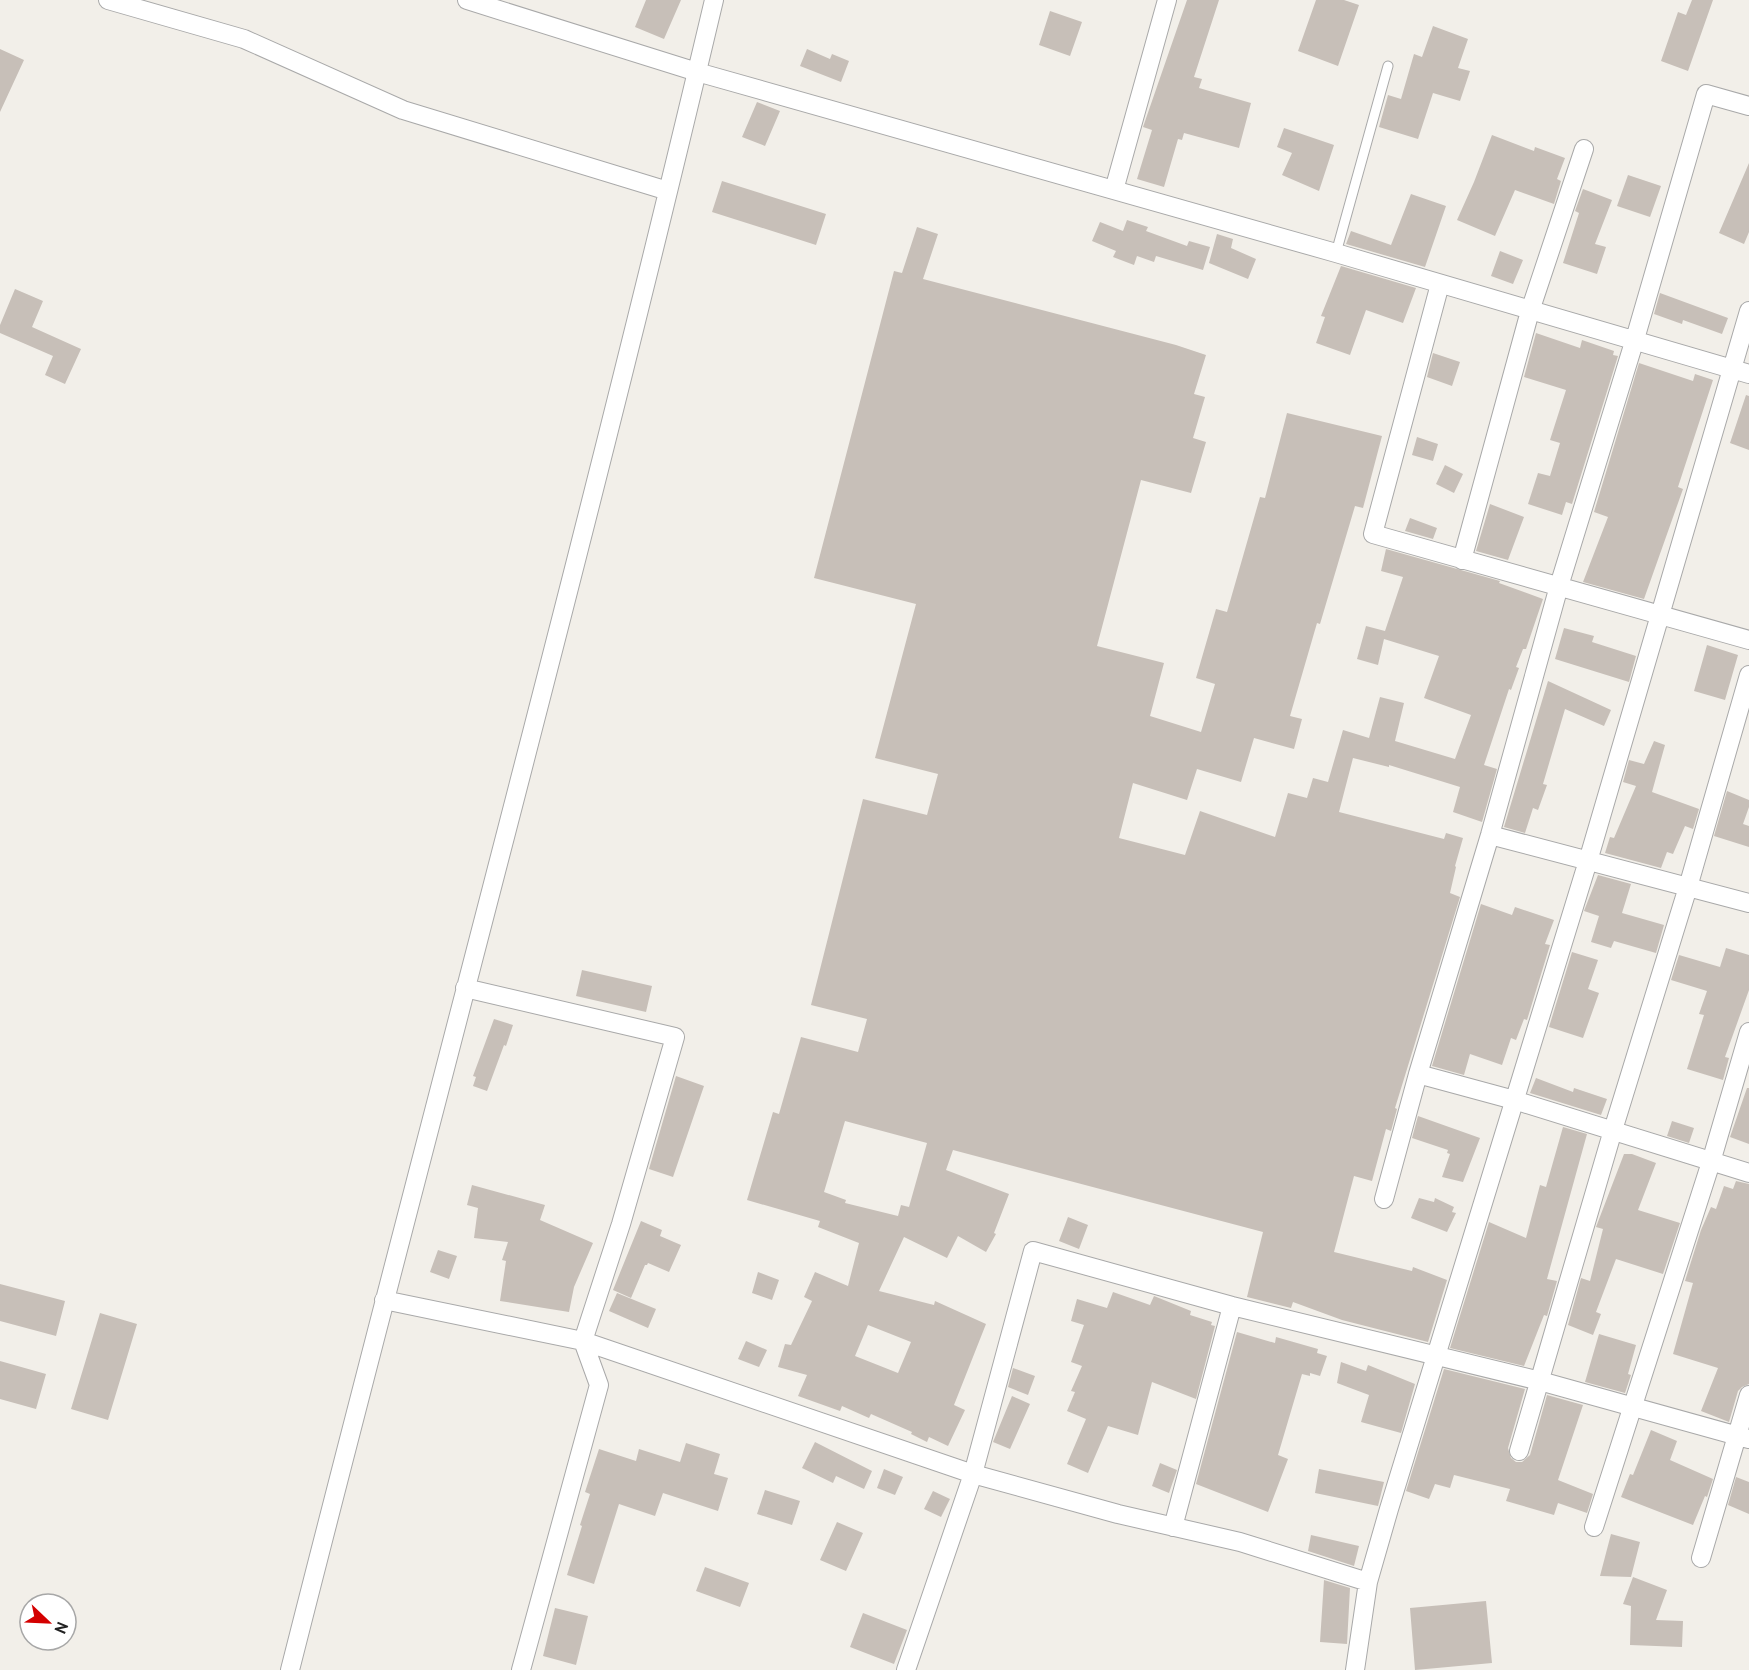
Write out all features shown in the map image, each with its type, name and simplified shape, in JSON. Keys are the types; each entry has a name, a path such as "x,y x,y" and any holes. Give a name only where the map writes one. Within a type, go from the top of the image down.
{"street":[{"path":"108,0 244,39 403,110 668,191"},
{"path":"467,0 697,72 1336,253 1740,371"},
{"path":"290,1670 585,527 714,0"},
{"path":"1113,190 1167,0"},
{"path":"1384,1199 1418,1074 1490,835 1559,586 1635,339 1706,93 1749,106"},
{"path":"1462,560 1530,311 1584,149"},
{"path":"1440,284 1373,534 1749,640"},
{"path":"1354,1670 1368,1582 1435,1354 1662,614 1740,371 1749,311"},
{"path":"1519,1451 1749,675"},
{"path":"1490,835 1749,903"},
{"path":"465,987 675,1037 621,1224 583,1341 599,1385 520,1670"},
{"path":"1594,1527 1711,1162 1749,1032"},
{"path":"1418,1074 1514,1100 1749,1173"},
{"path":"906,1670 973,1474 1033,1251 1232,1306 1540,1381 1742,1437"},
{"path":"384,1300 583,1341 973,1474 1118,1514 1240,1542 1368,1582"},
{"path":"1173,1527 1232,1306"},
{"path":"1701,1558 1742,1437 1749,1395"}],"lane":[{"path":"1336,253 1388,66"}],"building":[{"path":"646,0 681,0 664,39 635,27"},
{"path":"1187,0 1219,0 1194,77 1202,79 1199,88 1251,103 1239,148 1184,133 1182,140 1178,139 1164,187 1137,179 1152,130 1143,127"},
{"path":"1316,0 1344,0 1359,5 1338,66 1298,51"},
{"path":"1692,0 1713,0 1688,71 1661,61 1678,12 1686,15"},
{"path":"1050,11 1082,22 1070,56 1039,45"},
{"path":"1433,26 1468,39 1458,68 1470,71 1460,101 1433,93 1418,139 1379,127 1388,95 1401,99 1414,54 1422,57"},
{"path":"0,49 24,60 0,112"},
{"path":"807,49 830,59 832,54 849,61 841,82 800,66"},
{"path":"757,102 780,111 765,146 742,137"},
{"path":"1284,128 1334,145 1319,191 1282,175 1292,153 1277,147"},
{"path":"1492,135 1534,151 1535,147 1565,158 1557,179 1561,181 1554,204 1515,190 1495,236 1457,220"},
{"path":"1749,163 1749,232 1744,244 1719,233"},
{"path":"1628,175 1661,186 1650,217 1617,206"},
{"path":"722,181 826,214 816,245 712,212"},
{"path":"1583,189 1612,200 1595,244 1606,247 1597,274 1563,263 1579,213 1575,211"},
{"path":"1411,194 1446,206 1425,267 1346,244 1351,231 1391,245"},
{"path":"1127,220 1148,227 1146,231 1187,246 1189,241 1210,247 1203,270 1156,256 1154,262 1137,256 1134,265 1113,257 1116,251 1092,241 1100,222 1123,231"},
{"path":"917,227 938,234 923,279 1176,345 1206,355 1194,394 1205,397 1193,438 1206,442 1191,493 1141,480 1097,646 1164,663 1150,716 1201,732 1215,684 1196,678 1216,609 1227,612 1260,497 1265,498 1287,413 1382,436 1363,508 1355,506 1290,716 1302,719 1294,749 1254,738 1241,782 1197,769 1187,800 1133,783 1119,838 1185,855 1200,811 1275,837 1288,793 1307,798 1313,778 1328,782 1343,730 1369,738 1380,697 1404,703 1395,741 1455,759 1471,715 1424,698 1439,656 1384,639 1378,665 1357,659 1366,626 1385,631 1403,577 1381,571 1386,549 1500,581 1499,583 1543,599 1526,649 1523,649 1516,667 1519,668 1511,690 1509,689 1484,765 1497,769 1482,822 1453,812 1460,787 1389,765 1389,767 1353,758 1339,812 1444,839 1446,833 1463,838 1450,893 1460,897 1395,1108 1397,1109 1391,1131 1386,1129 1372,1181 1354,1176 1334,1252 1412,1271 1413,1267 1447,1280 1428,1342 1342,1320 1293,1302 1291,1308 1247,1297 1263,1232 953,1150 946,1170 1009,1194 994,1233 996,1234 986,1252 958,1236 947,1258 904,1237 879,1291 934,1305 935,1301 986,1324 954,1405 965,1410 948,1446 929,1437 927,1442 911,1434 912,1432 871,1414 869,1418 842,1406 840,1411 798,1396 807,1375 778,1367 785,1344 791,1345 812,1301 804,1297 815,1272 848,1286 859,1243 818,1227 820,1221 747,1200 773,1112 779,1114 801,1037 858,1052 867,1019 811,1005 863,799 927,815 938,774 875,758 916,604 814,578 894,271 902,273","holes":["845,1121 927,1143 909,1207 901,1205 898,1216 845,1203 846,1200 824,1192","868,1325 911,1342 898,1373 855,1356"]},
{"path":"1217,234 1233,239 1231,248 1256,259 1248,279 1209,263"},
{"path":"1500,251 1523,260 1513,284 1491,276"},
{"path":"1341,266 1416,288 1403,323 1366,310 1350,355 1316,343 1325,317 1321,316"},
{"path":"15,289 43,301 32,327 81,349 65,384 45,375 53,356 0,333 0,325"},
{"path":"1660,293 1728,318 1722,334 1683,320 1682,324 1654,314"},
{"path":"1536,333 1580,348 1582,340 1614,351 1613,355 1618,356 1572,504 1566,502 1562,515 1528,504 1538,473 1550,476 1560,443 1550,440 1566,390 1524,377"},
{"path":"1433,353 1460,362 1452,386 1427,377"},
{"path":"1639,363 1693,381 1695,374 1713,380 1678,487 1683,489 1644,599 1583,582 1608,517 1594,512"},
{"path":"1746,395 1749,396 1749,450 1730,443"},
{"path":"1417,437 1438,444 1433,461 1412,455"},
{"path":"1445,465 1463,474 1454,493 1436,484"},
{"path":"1490,504 1524,517 1508,560 1476,551"},
{"path":"1410,518 1437,528 1433,539 1405,531"},
{"path":"1564,628 1594,636 1592,642 1636,656 1629,682 1555,659"},
{"path":"1707,645 1738,655 1725,700 1694,691"},
{"path":"1548,681 1611,710 1604,726 1565,709 1543,784 1547,785 1538,810 1533,808 1525,833 1504,827"},
{"path":"1654,741 1665,745 1652,792 1699,809 1693,829 1685,826 1673,854 1667,852 1661,868 1605,853 1610,837 1614,838 1636,786 1623,782 1629,760 1644,764"},
{"path":"1727,791 1749,800 1743,824 1749,826 1749,847 1714,836"},
{"path":"1598,875 1631,884 1622,913 1664,925 1656,953 1614,941 1611,948 1591,942 1599,916 1584,911"},
{"path":"1481,904 1512,915 1515,907 1554,920 1545,944 1550,945 1527,1020 1524,1019 1516,1040 1511,1038 1502,1065 1470,1054 1464,1075 1432,1066"},
{"path":"1726,948 1749,955 1749,990 1725,1057 1729,1058 1723,1080 1687,1069 1704,1015 1699,1014 1707,991 1671,980 1679,955 1720,967"},
{"path":"1572,952 1598,960 1588,989 1599,993 1583,1038 1549,1027"},
{"path":"582,970 652,986 646,1012 576,996"},
{"path":"494,1019 513,1025 487,1091 473,1086 476,1077 473,1076"},
{"path":"676,1076 704,1086 673,1177 649,1169"},
{"path":"1536,1078 1573,1092 1574,1088 1607,1099 1601,1115 1530,1093"},
{"path":"1747,1088 1749,1088 1749,1144 1730,1137"},
{"path":"1418,1116 1480,1138 1463,1182 1442,1177 1450,1154 1447,1153 1448,1150 1412,1138"},
{"path":"1672,1121 1694,1128 1689,1143 1667,1136"},
{"path":"1563,1127 1587,1134 1547,1279 1557,1281 1547,1316 1544,1315 1524,1366 1450,1348 1489,1222 1526,1238 1540,1185 1546,1187"},
{"path":"1624,1154 1632,1154 1656,1163 1638,1210 1680,1223 1663,1274 1616,1259 1596,1312 1601,1314 1593,1335 1568,1325 1581,1278 1590,1281 1603,1229 1596,1227"},
{"path":"1736,1181 1749,1184 1749,1384 1738,1391 1729,1422 1701,1411 1718,1368 1673,1354 1693,1283 1685,1281 1701,1230 1711,1207 1716,1209 1724,1186 1733,1189"},
{"path":"472,1185 545,1205 540,1220 593,1243 574,1287 569,1312 500,1301 506,1261 502,1260 508,1242 474,1238 478,1208 467,1205"},
{"path":"1419,1198 1434,1202 1435,1198 1454,1207 1452,1212 1456,1213 1447,1232 1411,1218"},
{"path":"1068,1217 1088,1225 1079,1249 1059,1241"},
{"path":"641,1221 662,1230 660,1236 681,1245 669,1272 648,1263 645,1265 631,1298 613,1290"},
{"path":"438,1250 457,1256 449,1279 430,1272"},
{"path":"758,1272 779,1280 772,1300 752,1293"},
{"path":"0,1284 65,1301 56,1336 0,1321"},
{"path":"1113,1292 1150,1305 1154,1296 1191,1311 1190,1315 1212,1322 1211,1325 1215,1326 1196,1399 1152,1382 1138,1435 1108,1426 1088,1473 1067,1464 1086,1419 1067,1411 1075,1392 1071,1391 1082,1366 1071,1362 1084,1325 1071,1321 1077,1299 1107,1308"},
{"path":"617,1293 656,1309 648,1328 609,1311"},
{"path":"100,1313 137,1324 108,1420 71,1409"},
{"path":"1237,1332 1275,1343 1276,1337 1318,1349 1317,1353 1327,1356 1320,1376 1310,1373 1310,1376 1302,1374 1278,1455 1288,1459 1268,1512 1196,1484"},
{"path":"1599,1334 1636,1345 1628,1374 1631,1375 1625,1393 1585,1382"},
{"path":"746,1341 767,1350 759,1367 738,1359"},
{"path":"0,1361 46,1374 36,1409 0,1399"},
{"path":"1341,1362 1366,1371 1368,1365 1415,1384 1401,1433 1361,1422 1369,1395 1337,1383"},
{"path":"1013,1368 1035,1376 1028,1395 1008,1387"},
{"path":"1444,1369 1525,1389 1508,1448 1511,1458 1516,1462 1522,1462 1530,1455 1547,1395 1583,1405 1558,1480 1593,1494 1587,1513 1558,1503 1554,1515 1506,1501 1510,1489 1454,1475 1450,1488 1435,1484 1429,1499 1406,1491"},
{"path":"1012,1396 1030,1404 1010,1449 993,1442"},
{"path":"1651,1430 1677,1441 1670,1460 1713,1479 1693,1525 1621,1497 1630,1474 1633,1475"},
{"path":"815,1442 872,1471 864,1489 836,1476 833,1483 802,1468"},
{"path":"686,1443 720,1454 714,1474 728,1478 718,1511 663,1493 655,1516 619,1504 594,1584 567,1575 590,1494 585,1492 599,1449 636,1461 639,1449 680,1462"},
{"path":"1160,1463 1177,1470 1169,1493 1152,1486"},
{"path":"884,1469 903,1477 895,1495 877,1488"},
{"path":"1319,1469 1384,1482 1378,1506 1315,1493"},
{"path":"1736,1477 1749,1482 1749,1514 1728,1505"},
{"path":"765,1490 800,1501 792,1525 757,1514"},
{"path":"933,1491 950,1499 941,1517 924,1509"},
{"path":"837,1522 863,1533 846,1571 820,1560"},
{"path":"1611,1534 1640,1542 1631,1577 1600,1576"},
{"path":"1311,1535 1359,1546 1354,1566 1308,1551"},
{"path":"705,1567 749,1583 740,1607 696,1591"},
{"path":"1633,1577 1667,1590 1656,1620 1683,1621 1682,1647 1630,1645 1631,1606 1623,1604"},
{"path":"1324,1580 1350,1588 1347,1644 1320,1642"},
{"path":"1486,1601 1492,1663 1415,1670 1410,1608"},
{"path":"555,1608 588,1616 576,1665 543,1656"},
{"path":"863,1613 907,1630 894,1664 850,1647"}]}
